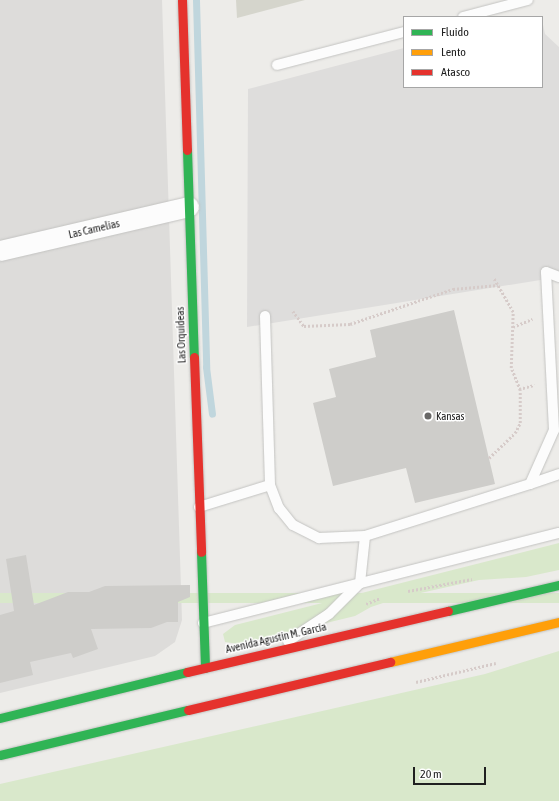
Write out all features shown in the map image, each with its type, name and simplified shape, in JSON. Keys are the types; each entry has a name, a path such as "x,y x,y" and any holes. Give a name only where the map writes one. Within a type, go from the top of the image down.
{"main road":[{"name":"Las Orquídeas","path":"182,0 205,668"},
{"name":"Avenida Agustín M. García","path":"0,718 273,650 559,585"},
{"path":"0,755 559,622"}],"street":[{"name":"Las Camelias","path":"0,251 189,207"}],"lane":[{"path":"467,16 528,0"},
{"path":"277,65 403,32"},
{"path":"530,484 554,425 546,272 559,278"},
{"path":"265,316 270,485 279,508 293,526 319,538 365,536 559,474"},
{"path":"199,507 270,485"},
{"path":"203,623 559,533"},
{"path":"273,650 329,614 360,583 365,536"}],"path":[{"path":"489,458 515,433 520,423 520,390 510,368 513,312 493,278"},
{"path":"293,311 304,326 350,324 453,289 498,285"}],"shaded area":[{"path":"0,0 162,0 182,620 175,642 155,656 0,693"},
{"path":"236,0 305,0 237,18"},
{"path":"543,25 545,34 559,47 559,277 247,327 248,89 403,48 403,88 543,88"}],"green space":[{"path":"559,543 559,570 526,577 479,580 398,598 371,607 355,616 239,644 225,642 223,634 235,625"},
{"path":"0,593 559,593 559,603 0,603"},
{"path":"559,651 559,801 0,801 0,784 485,674"}],"building":[{"path":"454,310 495,484 415,503 406,468 333,486 313,403 336,397 329,369 376,357 370,330"},
{"path":"26,555 34,605 68,592 89,592 105,586 190,585 190,597 178,602 178,622 167,622 151,628 91,629 98,649 73,658 71,653 30,662 33,675 0,683 0,615 14,611 6,559"}],"waterway":[{"path":"196,0 206,367 212,414"}],"traffic: fast":[{"path":"187,150 194,357"},
{"path":"201,552 205,668"},
{"path":"448,611 559,585"},
{"path":"0,718 187,672"},
{"path":"0,755 188,710"}],"traffic: slow":[{"path":"390,662 559,622"}],"traffic: jam":[{"path":"182,0 187,150"},
{"path":"194,357 201,552"},
{"path":"187,672 448,611"},
{"path":"188,710 390,662"}],"place":[{"name":"Kansas","path":"428,416"}]}
